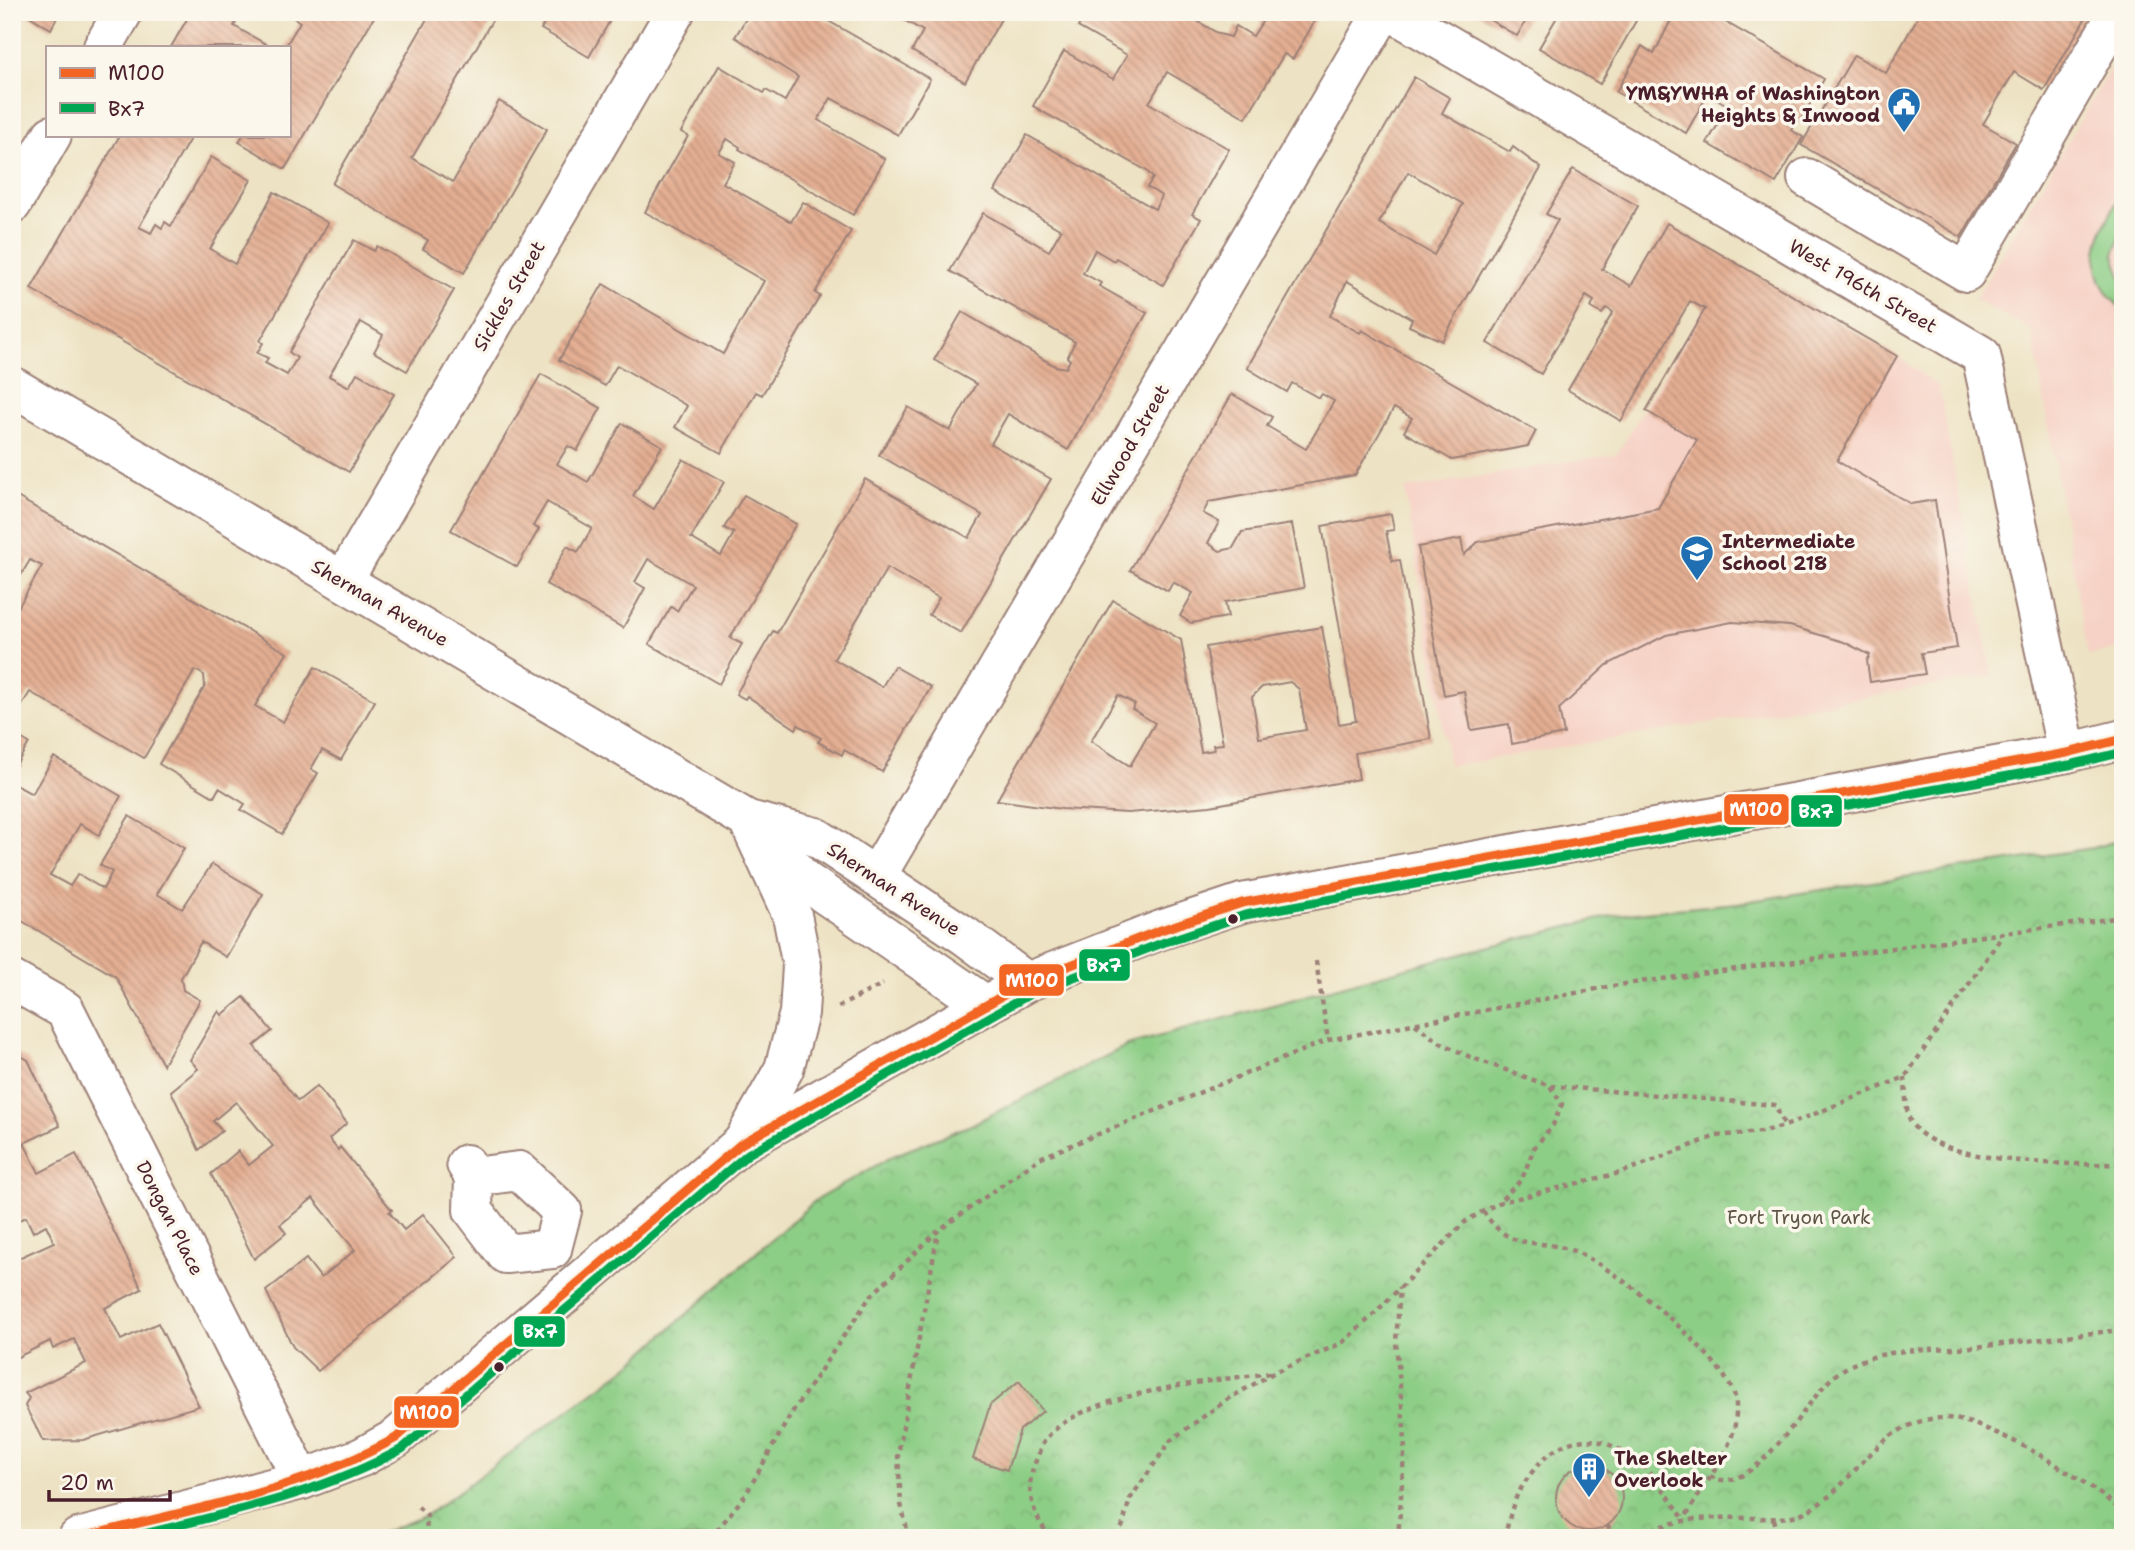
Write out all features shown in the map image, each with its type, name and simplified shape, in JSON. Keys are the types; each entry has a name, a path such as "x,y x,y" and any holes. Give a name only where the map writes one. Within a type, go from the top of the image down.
{"main road":[{"path":"104,46 123,12"},
{"name":"Sickles Street","path":"343,581 675,12"},
{"name":"Ellwood Street","path":"876,877 1383,12"},
{"name":"West 196th Street","path":"1392,12 1981,355 2067,753"},
{"path":"1807,178 1966,272 2118,12"},
{"path":"12,204 51,136"},
{"name":"Sherman Avenue","path":"12,386 748,820 804,880 984,1004"},
{"path":"78,1538 302,1480 362,1457 396,1438 741,1144 1027,982 1161,930 1242,903 2067,753 2123,739"},
{"path":"741,1144 784,1069 799,1013 802,966 792,915 748,820"},
{"name":"Sherman Avenue","path":"748,820 816,837 1027,982"},
{"name":"Dongan Place","path":"12,980 65,1010 302,1480"},
{"path":"470,1171 519,1171 562,1211 552,1249 506,1254 473,1210 470,1171"},
{"path":"552,1249 578,1283"}],"path":[{"path":"711,1538 746,1494 791,1414 870,1297 939,1230 1040,1158 1328,1040 1618,985 2003,936 2123,917"},
{"path":"1497,1203 1623,1172 1716,1136 1762,1132 1785,1126 1905,1077 2003,936"},
{"path":"1315,961 1328,1040"},
{"path":"830,1011 894,978"},
{"path":"1415,1024 1437,1041 1470,1057 1550,1086 1775,1105 1785,1126"},
{"path":"1905,1077 1909,1119 1920,1134 1936,1144 2023,1163 2123,1164"},
{"path":"1119,1538 1130,1499 1171,1440 1228,1399 1275,1372 1342,1343 1466,1221 1497,1203 1522,1179 1534,1148 1553,1125 1562,1104 1550,1086"},
{"path":"1483,1211 1495,1229 1510,1239 1570,1250 1607,1267 1660,1311 1718,1367 1735,1398 1734,1430 1684,1518"},
{"path":"909,1538 901,1504 898,1455 939,1230"},
{"path":"1398,1538 1405,1440 1396,1342 1400,1287"},
{"path":"1710,1475 1721,1481 1734,1480 1754,1469 1834,1376 1853,1364 1900,1353 2123,1330"},
{"path":"1051,1538 1030,1503 1032,1471 1046,1439 1074,1416 1161,1389 1275,1372"},
{"path":"1634,1538 1652,1528 1684,1518 1774,1519 1799,1514 1850,1479 1870,1452 1893,1434 1919,1421 1942,1418 1969,1422 2010,1441 2081,1479 2123,1512"},
{"path":"1504,1538 1518,1493 1546,1457 1573,1440 1599,1439 1624,1451 1646,1469 1684,1518"},
{"path":"418,1507 427,1515 426,1538"},
{"path":"1774,1519 1780,1538 1789,1535 1790,1538"},
{"path":"1607,1525 1615,1538"}],"shaded area":[{"path":"2123,47 2123,374 2120,375 2123,389 2123,648 2088,655 2032,330 1975,300"},
{"name":"Intermediate School 218","path":"1732,261 1897,356 1939,387 1992,676 1449,766 1405,489 1617,454"}],"green space":[{"path":"2123,191 2123,229 2114,255 2123,283 2123,310 2109,296 2101,281 2097,252 2107,222"},
{"name":"Fort Tryon Park","path":"2123,839 2123,1538 370,1538 427,1515 627,1367 816,1200 893,1156 971,1125 1128,1045 1443,958 1615,915 1737,903 2093,848"}],"building":[{"path":"23,12 60,12 51,29"},
{"path":"191,12 242,12 234,26 269,46 172,46"},
{"path":"297,12 377,12 285,169 239,142 242,136 290,136 290,46 286,46 300,22 294,18"},
{"path":"431,12 497,12 412,158 453,182 499,101 547,129 464,273 423,249 428,240 332,184"},
{"path":"551,12 615,12 589,57 541,29"},
{"path":"750,12 816,14 930,79 898,135 831,98 818,120 885,159 853,215 739,149 740,147 727,139 719,153 735,162 723,183 791,222 803,202 851,231 815,293 820,296 762,395 756,392 721,453 675,427 687,406 617,365 605,386 559,360 603,284 723,354 764,281 645,212 688,136 681,132 719,66 764,93 766,90 785,101 798,77 735,37"},
{"path":"890,12 1005,12 965,82 912,51 923,31"},
{"path":"1086,12 1182,12 1219,34 1231,37 1236,26 1253,36 1262,22 1245,12 1320,12 1293,59 1284,54 1246,118 1167,72 1149,103 1229,149 1192,214 1201,219 1163,285 1116,258 1114,261 1095,250 1083,273 1101,283 1099,286 1147,313 1068,450 1008,414 991,444 1051,479 961,633 929,615 939,598 887,568 834,659 882,687 894,666 931,687 882,772 844,750 842,755 818,742 821,738 798,725 796,729 747,696 745,699 736,694 773,631 777,633 865,479 969,538 982,515 879,455 908,407 950,431 976,384 934,360 962,312 1055,366 1066,368 1070,360 1067,357 1075,342 950,271 983,213 1049,251 1061,230 995,191 1027,135 1155,209 1162,196 1147,187 1153,178 1147,171 1033,106 1064,51 1113,79 1127,55 1078,27"},
{"path":"1476,12 1531,12 1517,36"},
{"path":"1560,12 1641,12 1600,84 1539,48"},
{"path":"1675,12 1708,12 1824,79 1800,122 1796,120 1791,130 1803,137 1776,183 1707,143 1729,106 1708,94 1686,133 1616,92 1642,46 1654,54"},
{"name":"YM&YWHA of Washington Heights & Inwood","path":"1915,12 2089,12 2044,90 2014,72 1983,124 2016,143 1961,237 1801,145 1854,55 1886,73 1919,15"},
{"path":"1414,77 1450,98 1442,113 1510,152 1513,147 1541,168 1442,341 1409,326 1412,319 1347,281 1330,316 1360,333 1362,330 1536,431 1528,446 1452,460 1404,432 1412,418 1394,408 1355,475 1209,502 1203,513 1219,522 1208,543 1220,551 1233,548 1242,532 1292,524 1304,588 1225,602 1228,617 1191,623 1180,616 1193,593 1173,582 1168,591 1130,570 1232,394 1272,417 1267,426 1306,449 1334,401 1322,394 1319,398 1292,383 1287,392 1247,368","holes":["1408,172 1463,204 1434,255 1379,223"]},
{"path":"119,136 156,136 191,137 139,227 151,233 156,224 162,228 165,222 171,226 211,157 251,180 210,249 235,264 274,192 328,223 260,341 263,343 257,353 268,358 265,363 287,375 297,358 289,352 354,240 374,251 377,246 454,290 407,371 374,352 383,335 361,322 329,376 349,387 357,373 394,394 349,472 31,289"},
{"name":"Intermediate School 218","path":"1573,169 1638,206 1602,269 1631,286 1667,223 1897,356 1837,461 1911,504 1935,500 1957,648 1921,653 1925,674 1870,682 1867,661 1870,655 1844,642 1790,626 1732,622 1666,635 1607,665 1559,709 1564,734 1512,744 1509,724 1471,730 1464,691 1444,695 1418,547 1461,539 1464,555 1478,542 1658,508 1697,440 1646,411 1705,309 1690,301 1621,421 1568,390 1613,312 1606,308 1602,314 1591,308 1594,301 1586,296 1541,374 1487,343 1558,220 1546,214"},
{"path":"541,374 601,408 577,451 568,446 557,464 588,482 622,423 662,446 633,496 654,509 683,459 724,482 691,538 721,556 734,533 724,528 744,495 796,524 730,638 742,644 719,684 649,644 671,607 677,611 693,585 648,559 635,582 645,588 623,628 546,584 567,546 578,552 592,528 547,502 533,526 539,529 517,567 451,530"},
{"path":"12,494 287,653 255,706 283,722 315,667 375,701 341,760 322,750 311,769 318,773 282,834 241,810 245,804 219,788 214,797 159,764 205,686 204,675 195,670 144,758 30,692 20,708 12,704 12,618 42,566 30,560 12,590"},
{"path":"1391,514 1394,530 1386,531 1392,561 1400,560 1431,739 1355,753 1359,779 1210,806 1128,813 1062,809 997,800 1113,600 1181,640 1201,752 1214,750 1213,745 1223,744 1206,647 1322,627 1339,724 1356,721 1322,526","holes":["1290,682 1299,689 1306,730 1259,738 1252,697 1262,687","1118,695 1135,704 1132,709 1155,723 1130,766 1091,741"]},
{"path":"12,733 29,743 12,772"},
{"path":"54,757 121,796 99,835 80,824 50,875 70,886 78,874 103,889 112,872 100,865 129,816 184,848 157,894 182,909 212,864 263,894 226,957 201,942 181,978 183,990 200,1000 163,1065 116,977 12,915 12,843 16,837 12,835 12,783 32,794"},
{"path":"244,997 272,1031 254,1046 298,1101 317,1086 347,1123 329,1139 338,1150 340,1147 392,1210 389,1212 404,1230 423,1214 457,1257 318,1371 293,1347 266,1291 306,1259 321,1278 355,1250 313,1198 280,1225 286,1233 254,1259 211,1174 238,1151 249,1165 273,1146 236,1102 213,1121 222,1131 199,1150 171,1091 198,1069 190,1060 219,1011 222,1015"},
{"path":"12,1051 28,1060 60,1126 24,1143 39,1173 76,1154 142,1289 105,1308 121,1340 158,1323 199,1406 83,1440 43,1441 25,1406 29,1398 25,1393 86,1363 74,1339 53,1349 50,1341 12,1360 12,1261 54,1242 46,1225 33,1232 26,1217 12,1223"},
{"path":"1019,1381 1043,1411 1020,1430 1007,1470 973,1459 990,1405"},
{"name":"The Shelter Overlook","path":"1589,1465 1612,1475 1622,1498 1612,1521 1589,1531 1566,1521 1556,1498 1566,1475"}],"transit line":[{"name":"M100","path":"79,1538 281,1486 359,1457 396,1438 741,1144 1027,982 1161,930 1242,903 2067,753 2123,739"},
{"name":"Bx7","path":"128,1538 233,1512 302,1491 370,1465 402,1449 748,1154 1032,993 1165,942 1245,915 2069,765 2123,752"}],"place":[{"name":"YM&YWHA of Washington Heights & Inwood","path":"1904,134"},
{"name":"Intermediate School 218","path":"1697,582"},
{"name":"The Shelter Overlook","path":"1589,1499"}]}
